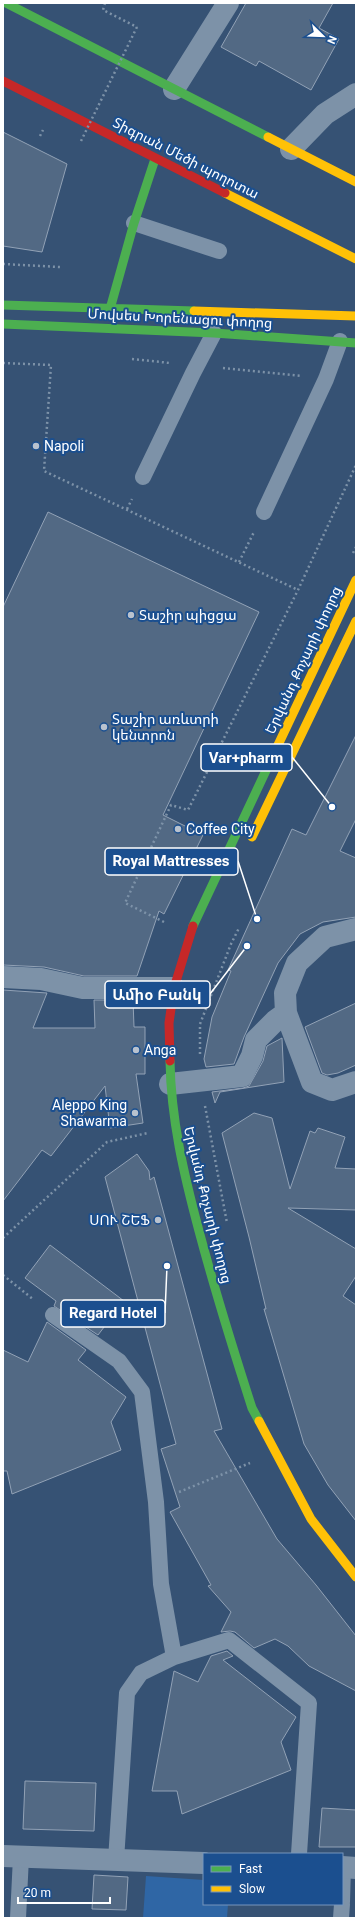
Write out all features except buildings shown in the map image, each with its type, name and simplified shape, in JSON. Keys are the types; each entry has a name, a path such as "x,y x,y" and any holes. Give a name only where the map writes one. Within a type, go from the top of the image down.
{"main road":[{"path":"6,3 356,182"},
{"name":"Տիգրան Մեծի պողոտա","path":"3,81 155,159 356,259"},
{"path":"110,309 134,223 155,159"},
{"name":"Մովսես Խորենացու փողոց","path":"3,305 356,316"},
{"name":"Մովսես Խորենացու փողոց","path":"3,324 214,333 356,343"},
{"name":"Երվանդ Քոչարի փողոց","path":"356,580 189,934 174,988 169,1023 184,1082 174,1126 183,1172 217,1299 252,1408 311,1519 356,1577"},
{"path":"249,842 356,621"}],"street":[{"path":"174,89 228,3"},
{"path":"291,149 325,114 356,94"},
{"path":"356,929 325,937 296,963 285,993 286,1013 312,1082 332,1090 356,1082"},
{"path":"3,977 40,979 83,988 174,988"},
{"path":"184,1082 242,1076 252,1056 256,1040 275,1021 286,1013"},
{"path":"12,1857 203,1863"}],"lane":[{"path":"134,223 220,251"},
{"path":"143,477 196,366 214,333"},
{"path":"264,512 326,379 340,341"},
{"path":"53,1315 119,1361 142,1392 156,1502 161,1584 174,1657"},
{"path":"116,1860 128,1693 141,1673 174,1657 229,1640 309,1703 299,1853"},
{"path":"12,1857 18,1918"},
{"path":"343,1896 347,1867"},
{"path":"341,1918 342,1905"}],"path":[{"path":"81,141 136,27 103,10 105,3"},
{"path":"3,264 60,267"},
{"path":"3,363 51,365"},
{"path":"137,877 171,805 188,810 298,590 356,465"},
{"path":"239,562 264,512"},
{"path":"228,1226 184,1082 200,1024 231,944 239,928"},
{"path":"3,1238 107,1142 174,1126"},
{"path":"3,1275 53,1315"},
{"path":"156,1502 254,1461"}],"shaded area":[{"path":"146,1876 203,1880 203,1905 228,1905 227,1918 143,1918"}],"traffic: fast":[{"path":"6,3 268,137"},
{"path":"110,309 134,223 155,159"},
{"path":"3,305 194,311"},
{"path":"3,324 214,333 356,343"},
{"path":"193,926 270,762"},
{"path":"170,1061 173,1105 179,1147 188,1189 224,1320 252,1408 259,1421"}],"traffic: slow":[{"path":"268,137 356,182"},
{"path":"225,193 356,259"},
{"path":"194,311 356,316"},
{"path":"270,762 356,580"},
{"path":"252,837 356,621"},
{"path":"259,1421 311,1519 356,1577"}],"traffic: jam":[{"path":"3,81 225,193"},
{"path":"170,1061 169,1023 174,988 193,926"}],"place":[{"name":"Napoli","path":"36,446"},
{"name":"Տաշիր պիցցա","path":"131,615"},
{"name":"Տաշիր առևտրի կենտրոն","path":"104,727"},
{"name":"Var+pharm","path":"332,807"},
{"name":"Coffee City","path":"178,829"},
{"name":"Royal Mattresses","path":"257,919"},
{"name":"Ամիօ Բանկ","path":"247,946"},
{"name":"Anga","path":"136,1050"},
{"name":"Aleppo King Shawarma","path":"135,1113"},
{"name":"ՍՈՒ ՇԵՖ","path":"158,1220"},
{"name":"Regard Hotel","path":"167,1266"}]}
